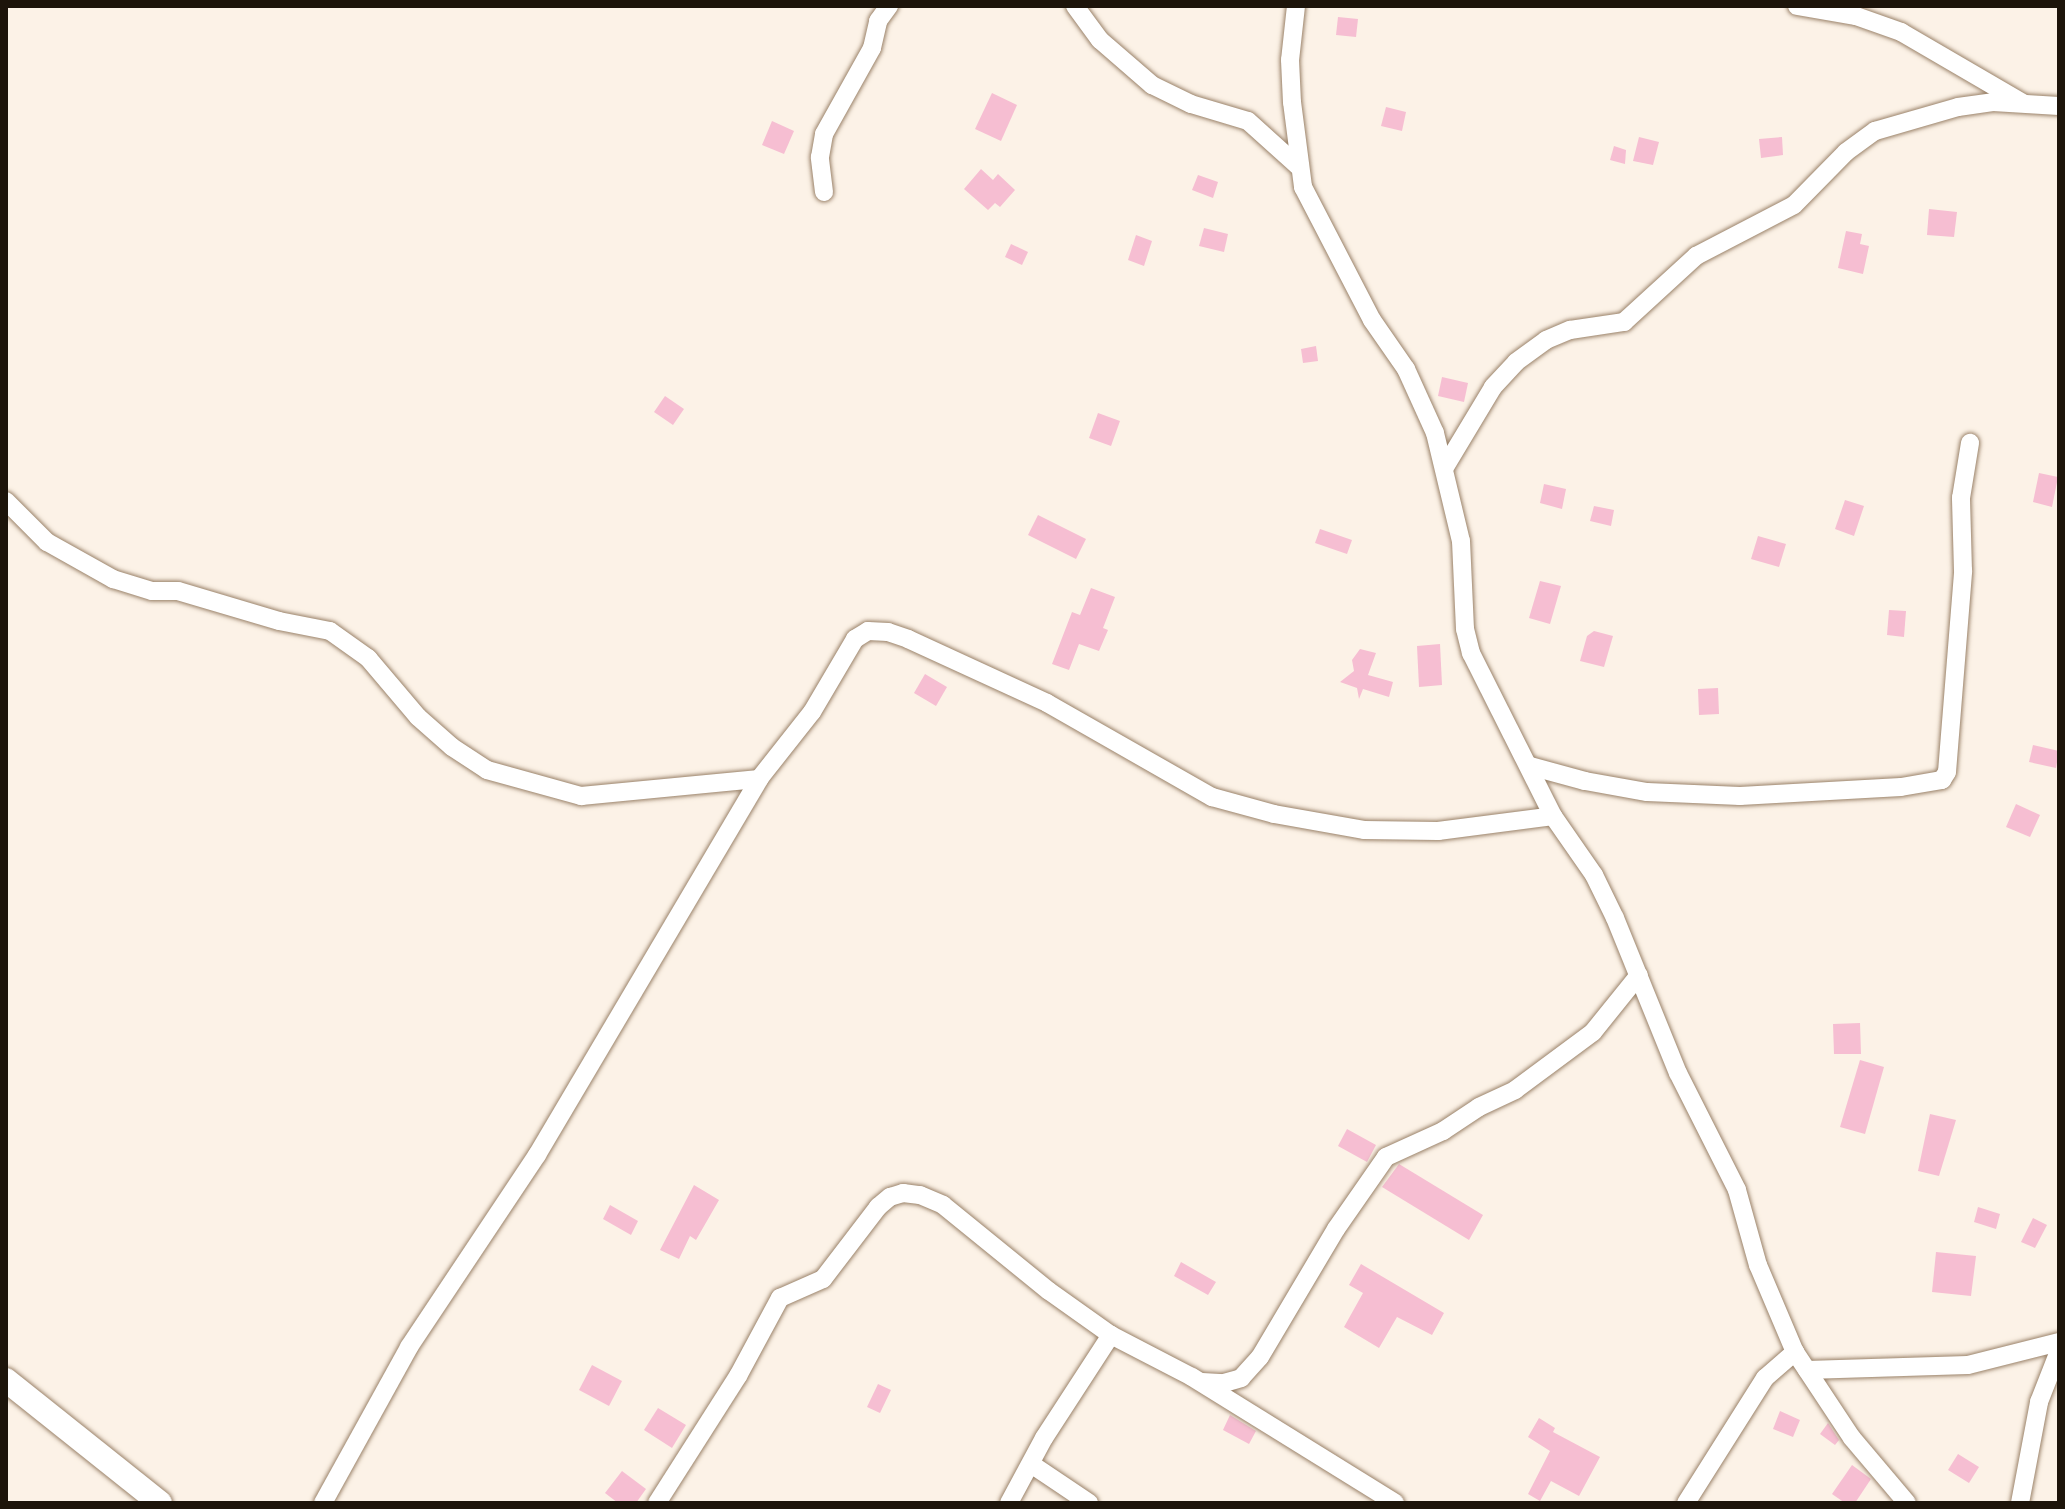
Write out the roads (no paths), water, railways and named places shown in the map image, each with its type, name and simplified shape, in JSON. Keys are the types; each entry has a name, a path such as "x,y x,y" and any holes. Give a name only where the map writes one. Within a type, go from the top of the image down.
{"street":[{"path":"824,192 820,157 824,134 872,48 878,21 889,6"},
{"path":"1075,6 1100,40 1152,85 1191,104 1248,121 1298,166"},
{"path":"1296,6 1290,60 1298,166 1303,187 1327,239 1372,320 1406,369 1435,433 1461,541 1465,629 1471,653 1553,816 1594,875 1690,1099 1737,1190 1758,1265 1795,1352 1852,1438 1907,1503"},
{"path":"1797,6 1856,16 1901,32 2023,103"},
{"path":"1445,467 1493,387 1516,362 1546,340 1570,330 1624,322 1696,256 1794,205 1846,152 1875,131 1958,107 2023,103 2059,106"},
{"path":"1530,766 1585,781 1647,792 1740,796 1901,787 1942,780 1947,772 1963,571 1961,498 1970,443"},
{"path":"6,501 47,542 113,579 152,591 178,591 279,621 330,631 368,658 418,717 452,747 487,770 581,796 759,779"},
{"path":"323,1503 409,1347 537,1155 759,779 812,712 855,639 868,631 888,632 908,639 1047,703 1212,797 1258,810 1364,830 1438,831 1553,816"},
{"path":"1201,1382 1224,1383 1241,1378 1260,1357 1336,1229 1386,1157 1443,1131 1479,1107 1515,1090 1593,1032 1639,975"},
{"path":"657,1503 738,1376 780,1298 823,1279 878,1207 890,1197 920,1195 943,1205 1049,1291 1111,1335 1201,1382 1395,1503"},
{"path":"1009,1503 1111,1335"},
{"path":"1807,1370 1968,1365 2059,1342"},
{"path":"2020,1503 2039,1402 2059,1351"},
{"path":"1686,1503 1765,1378 1795,1352"},
{"path":"6,1380 160,1503"},
{"path":"1031,1464 1089,1503"}]}
